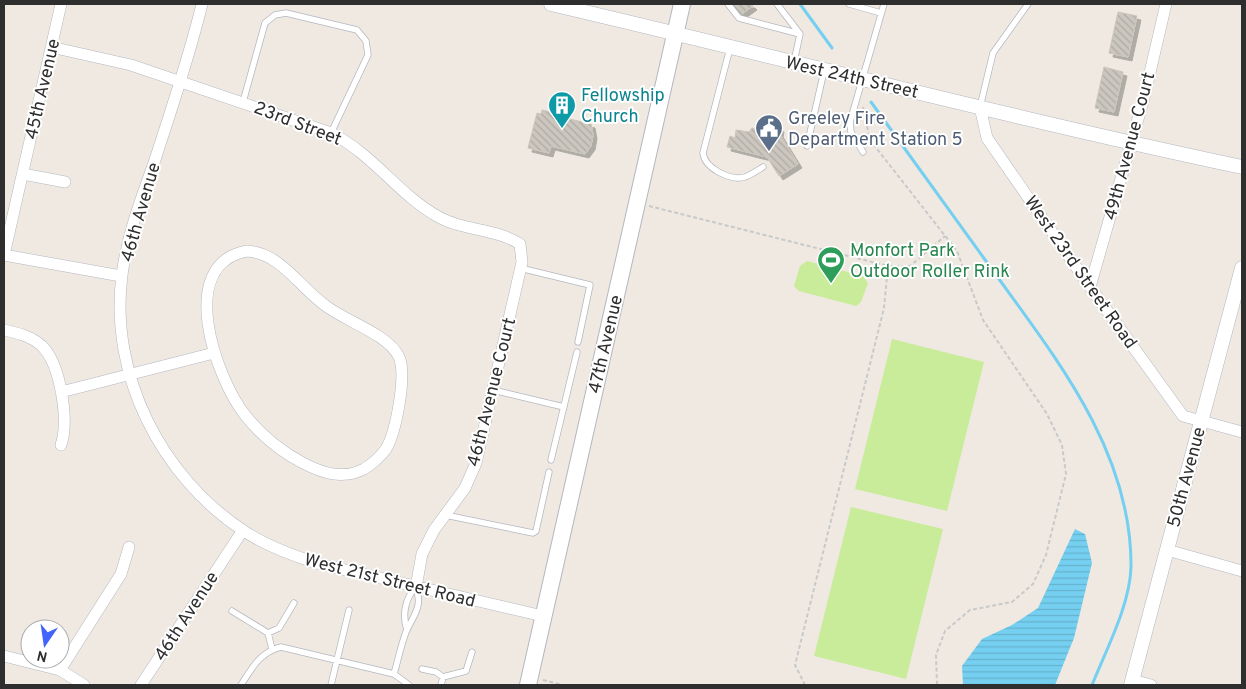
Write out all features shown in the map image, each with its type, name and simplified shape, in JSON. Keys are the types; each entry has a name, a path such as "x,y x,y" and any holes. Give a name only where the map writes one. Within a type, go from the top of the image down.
{"main road":[{"name":"47th Avenue","path":"535,683 543,616 682,4"}],"street":[{"name":"45th Avenue","path":"4,255 61,4"},
{"name":"46th Avenue","path":"141,685 243,530 213,508 178,471 148,422 129,374 122,330 121,276 132,227 181,81 202,4"},
{"name":"West 24th Street","path":"551,4 861,80 1131,143 1242,166"},
{"name":"49th Avenue Court","path":"1090,287 1131,143 1166,4"},
{"name":"23rd Street","path":"51,47 131,65 331,133 353,144 413,199 438,217 478,231 508,237 520,244"},
{"name":"West 23rd Street Road","path":"980,107 987,138 1090,287 1183,416 1242,432"},
{"path":"23,174 65,182"},
{"name":"46th Avenue Court","path":"416,587 422,554 434,530 465,488 476,463 520,268 520,244"},
{"path":"257,252 267,255 278,262 318,301 338,315 386,340 399,357 402,368 402,385 386,448 368,467 343,474 323,472 294,458 276,446 245,414 223,377 214,354 208,310 208,290 215,271 225,260 239,253 257,252"},
{"path":"4,255 121,276"},
{"name":"50th Avenue","path":"1131,683 1242,268"},
{"path":"4,330 28,336 42,346 67,390 66,423 61,446"},
{"path":"67,390 214,354"},
{"name":"West 21st Street Road","path":"243,530 264,544 316,564 543,616"},
{"path":"60,670 121,574 128,548"},
{"path":"1167,550 1242,571"},
{"path":"4,656 60,670 84,685"},
{"path":"1131,683 1151,685"}],"lane":[{"path":"728,4 739,18 800,34"},
{"path":"777,4 800,34 794,64"},
{"path":"849,4 881,13"},
{"path":"863,152 853,137 850,122 884,4"},
{"path":"980,107 993,53 1028,4"},
{"path":"243,102 265,23 275,15 286,13 357,30 366,41 368,54 331,133"},
{"path":"730,48 703,153 704,159 712,169 744,178 763,167"},
{"path":"807,146 824,71"},
{"path":"520,268 590,285 578,342"},
{"path":"551,460 577,352"},
{"path":"492,390 564,407"},
{"path":"445,515 533,533 536,530 549,472"},
{"path":"394,674 407,630 405,612 409,594 416,587 420,598 412,624 407,630"},
{"path":"268,633 279,628 294,603"},
{"path":"331,685 349,610"},
{"path":"232,611 268,633 272,649"},
{"path":"240,685 256,661 272,649 290,648 394,674 409,685"},
{"path":"443,677 466,671 472,652"},
{"path":"422,669 436,672 443,677"},
{"path":"441,685 443,677"}],"path":[{"path":"862,101 870,140 957,251 983,320 1048,414 1062,445 1066,474 1046,555 1033,584 1012,602 970,610 945,631 936,655 937,685"},
{"path":"637,203 888,266 910,266 945,236"},
{"path":"805,685 796,665 884,308 888,266"},
{"path":"535,683 563,685"}],"green space":[{"name":"Monfort Park Outdoor Roller Rink","path":"807,261 863,276 868,283 861,302 856,306 799,291 794,286 800,266"},
{"path":"892,339 984,362 947,511 855,489"},
{"path":"851,507 943,529 906,679 814,656"}],"water":[{"path":"1075,529 1085,534 1092,563 1074,638 1055,685 963,685 962,666 982,639 1012,625 1038,608"}],"building":[{"path":"731,4 751,4 753,6 739,16"},
{"path":"1118,12 1137,16 1128,57 1109,53"},
{"path":"1104,67 1123,72 1114,112 1095,108"},
{"name":"Fellowship Church","path":"542,110 558,114 559,112 566,113 565,118 591,124 593,135 591,146 585,154 551,146 549,153 528,148 537,113 541,114"},
{"name":"Greeley Fire Department Station 5","path":"768,126 780,128 779,133 798,164 779,176 767,157 727,147 730,136 735,138 736,130 749,132 752,128 766,131"}],"waterway":[{"path":"800,4 832,48"},
{"path":"871,102 1064,371 1104,445 1119,484 1128,524 1131,567 1130,582 1122,612 1092,685"}],"place":[{"name":"Fellowship Church","path":"562,129"},
{"name":"Greeley Fire Department Station 5","path":"769,152"},
{"name":"Monfort Park Outdoor Roller Rink","path":"831,284"}]}
